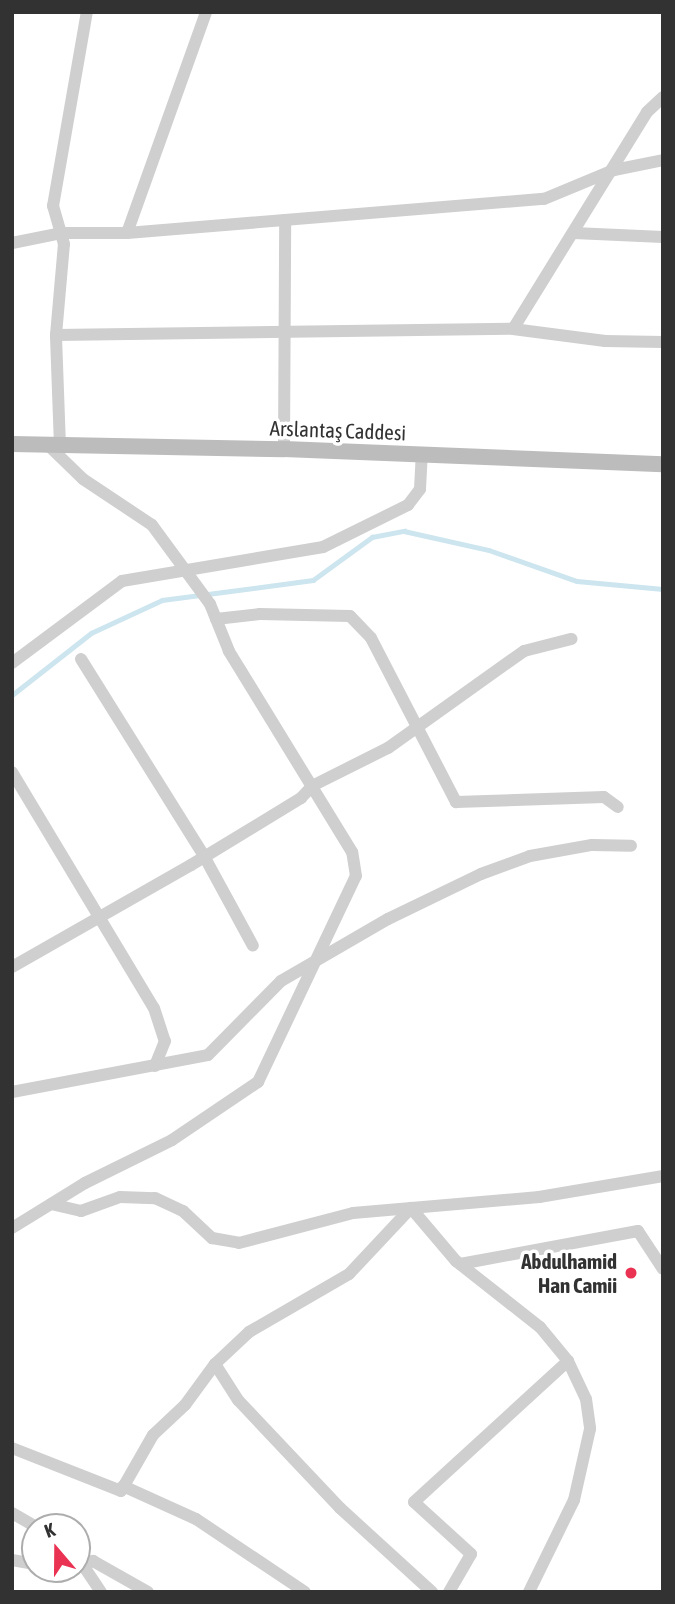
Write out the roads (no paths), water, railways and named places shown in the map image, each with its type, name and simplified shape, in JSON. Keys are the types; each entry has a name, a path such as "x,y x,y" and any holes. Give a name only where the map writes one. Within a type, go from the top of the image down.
{"main road":[{"name":"Arslantaş Caddesi","path":"12,444 284,449 663,464"}],"street":[{"path":"12,1228 51,1204 172,1140 258,1082 320,958 356,876 352,852 229,652 210,604 152,525 83,479 55,446 56,335 64,244 52,206 87,12"},
{"path":"127,233 206,12"},
{"path":"513,328 614,170 647,112 663,97"},
{"path":"12,243 61,233 127,233 544,200 614,170 663,160"},
{"path":"284,449 285,220"},
{"path":"574,233 663,237"},
{"path":"56,335 513,328 605,341 663,342"},
{"path":"12,663 122,582 186,574 323,547 408,505 420,489 422,454"},
{"path":"216,619 260,614 350,616 371,638 456,802 538,796 604,797 618,807"},
{"path":"12,967 96,916 204,856 301,797 312,786 388,748 524,651 571,639"},
{"path":"81,659 204,856 253,946"},
{"path":"12,772 96,916 154,1008 165,1041 155,1066"},
{"path":"12,1092 208,1055 281,982 320,958 481,874 530,856 592,845 631,846"},
{"path":"51,1204 81,1211 120,1197 155,1198 184,1211 212,1238 239,1243 353,1213 539,1197 663,1177"},
{"path":"411,1208 460,1264 540,1327 568,1361 586,1399 590,1429 574,1500 529,1592"},
{"path":"12,1448 121,1491 153,1435 185,1405 215,1364 249,1332 349,1274 411,1208"},
{"path":"460,1264 638,1231 663,1269"},
{"path":"449,1592 471,1554 414,1502 568,1361"},
{"path":"215,1364 238,1400 340,1508 432,1592"},
{"path":"123,1486 196,1519 301,1590"},
{"path":"91,1562 148,1592"}],"waterway":[{"path":"12,695 91,633 162,600 313,580 372,537 404,531 489,550 577,581 663,589"}],"place":[{"name":"Abdulhamid Han Camii","path":"631,1273"}]}
